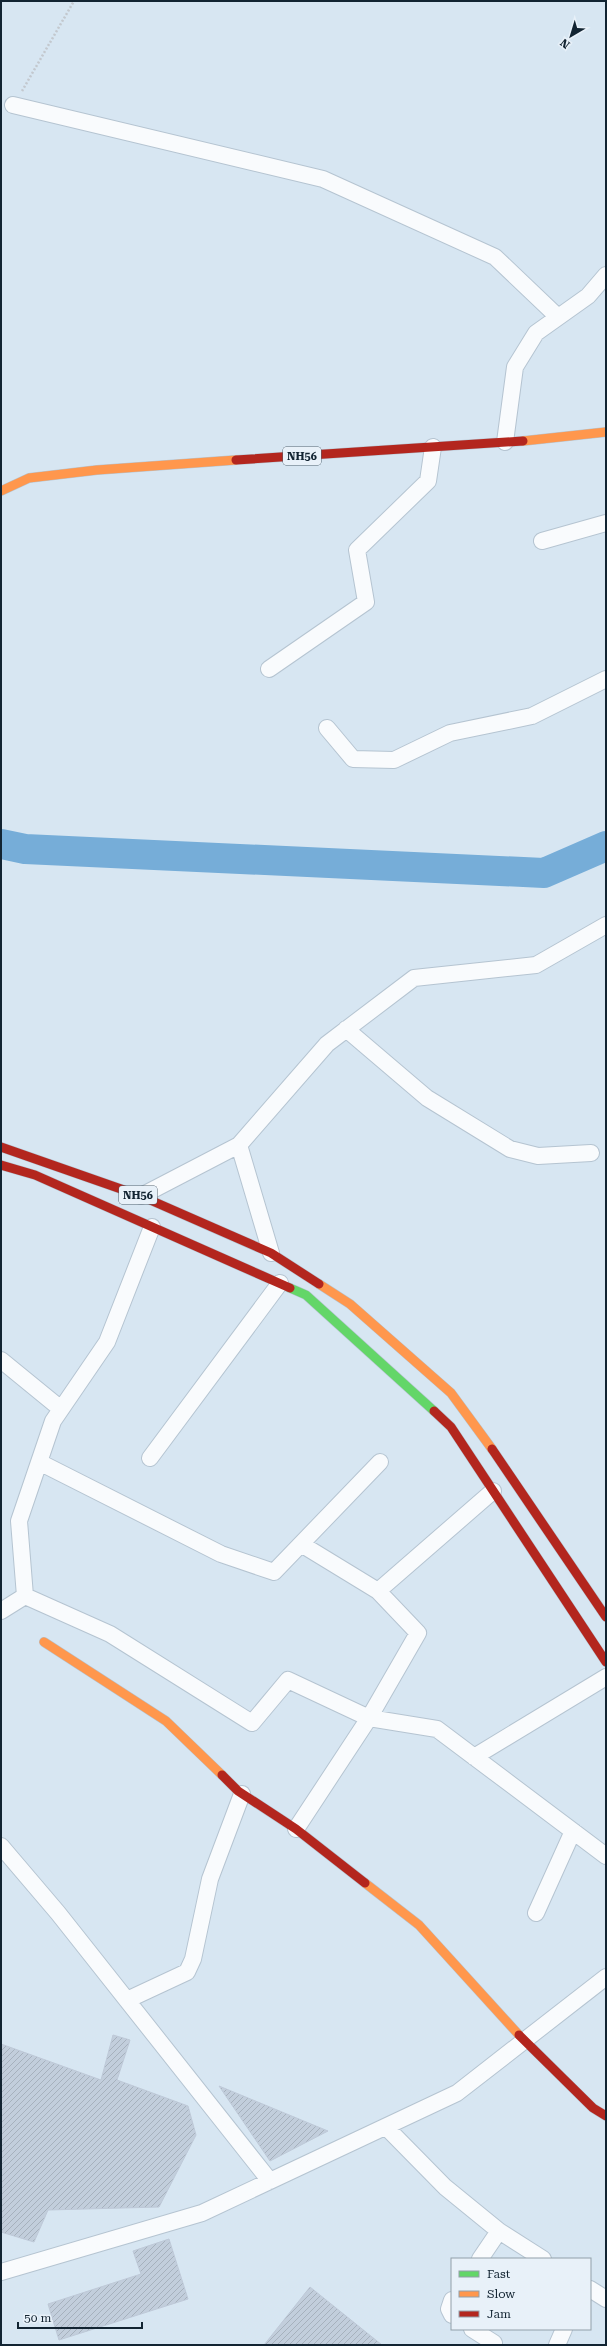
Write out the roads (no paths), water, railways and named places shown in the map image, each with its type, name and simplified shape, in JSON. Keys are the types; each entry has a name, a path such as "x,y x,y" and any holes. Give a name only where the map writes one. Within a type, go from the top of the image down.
{"main road":[{"name":"NH56","path":"1,491 29,478 97,470 505,442 606,432"},
{"name":"NH56","path":"1,1147 141,1196 271,1253"},
{"path":"1,1165 34,1175 306,1294 451,1427 606,1662"},
{"path":"271,1253 350,1304 451,1393 501,1460 606,1617"},
{"path":"44,1642 166,1721 242,1794 296,1829 419,1925 524,2041 593,2108 606,2116"}],"street":[{"path":"13,105 323,179 495,257 558,317"},
{"path":"505,442 515,367 536,333 588,296 606,275"},
{"path":"269,669 366,602 357,550 428,482 433,447"},
{"path":"542,540 606,523"},
{"path":"327,728 353,759 394,760 450,733 532,716 606,679"},
{"path":"141,1196 239,1145 327,1044 414,978 536,965 604,929"},
{"path":"346,1030 427,1098 510,1149 538,1156 591,1153"},
{"path":"239,1145 271,1253"},
{"path":"25,1596 19,1522 53,1421 107,1342 152,1227"},
{"path":"150,1458 280,1283"},
{"path":"1,1360 61,1409"},
{"path":"39,1462 221,1554 274,1572 380,1462"},
{"path":"378,1591 493,1491"},
{"path":"296,1829 369,1718 418,1634 378,1591 301,1544"},
{"path":"1,1611 25,1596"},
{"path":"25,1596 110,1634 252,1722 288,1680 369,1718 437,1729 606,1856"},
{"path":"474,1757 606,1677"},
{"path":"127,2000 187,1972 193,1959 210,1880 242,1794"},
{"path":"536,1913 573,1831"},
{"path":"1,1846 127,2000 270,2181"},
{"path":"1,2272 202,2213 386,2127 457,2092 606,1977"},
{"path":"386,2127 445,2187 499,2231 541,2258"},
{"path":"481,2258 499,2231"},
{"path":"591,2290 606,2299"},
{"path":"451,2303 449,2309 451,2313"},
{"path":"474,2330 495,2344"},
{"path":"557,2345 564,2330"}],"waterway":[{"path":"1,844 25,849 544,873 606,846"}]}
